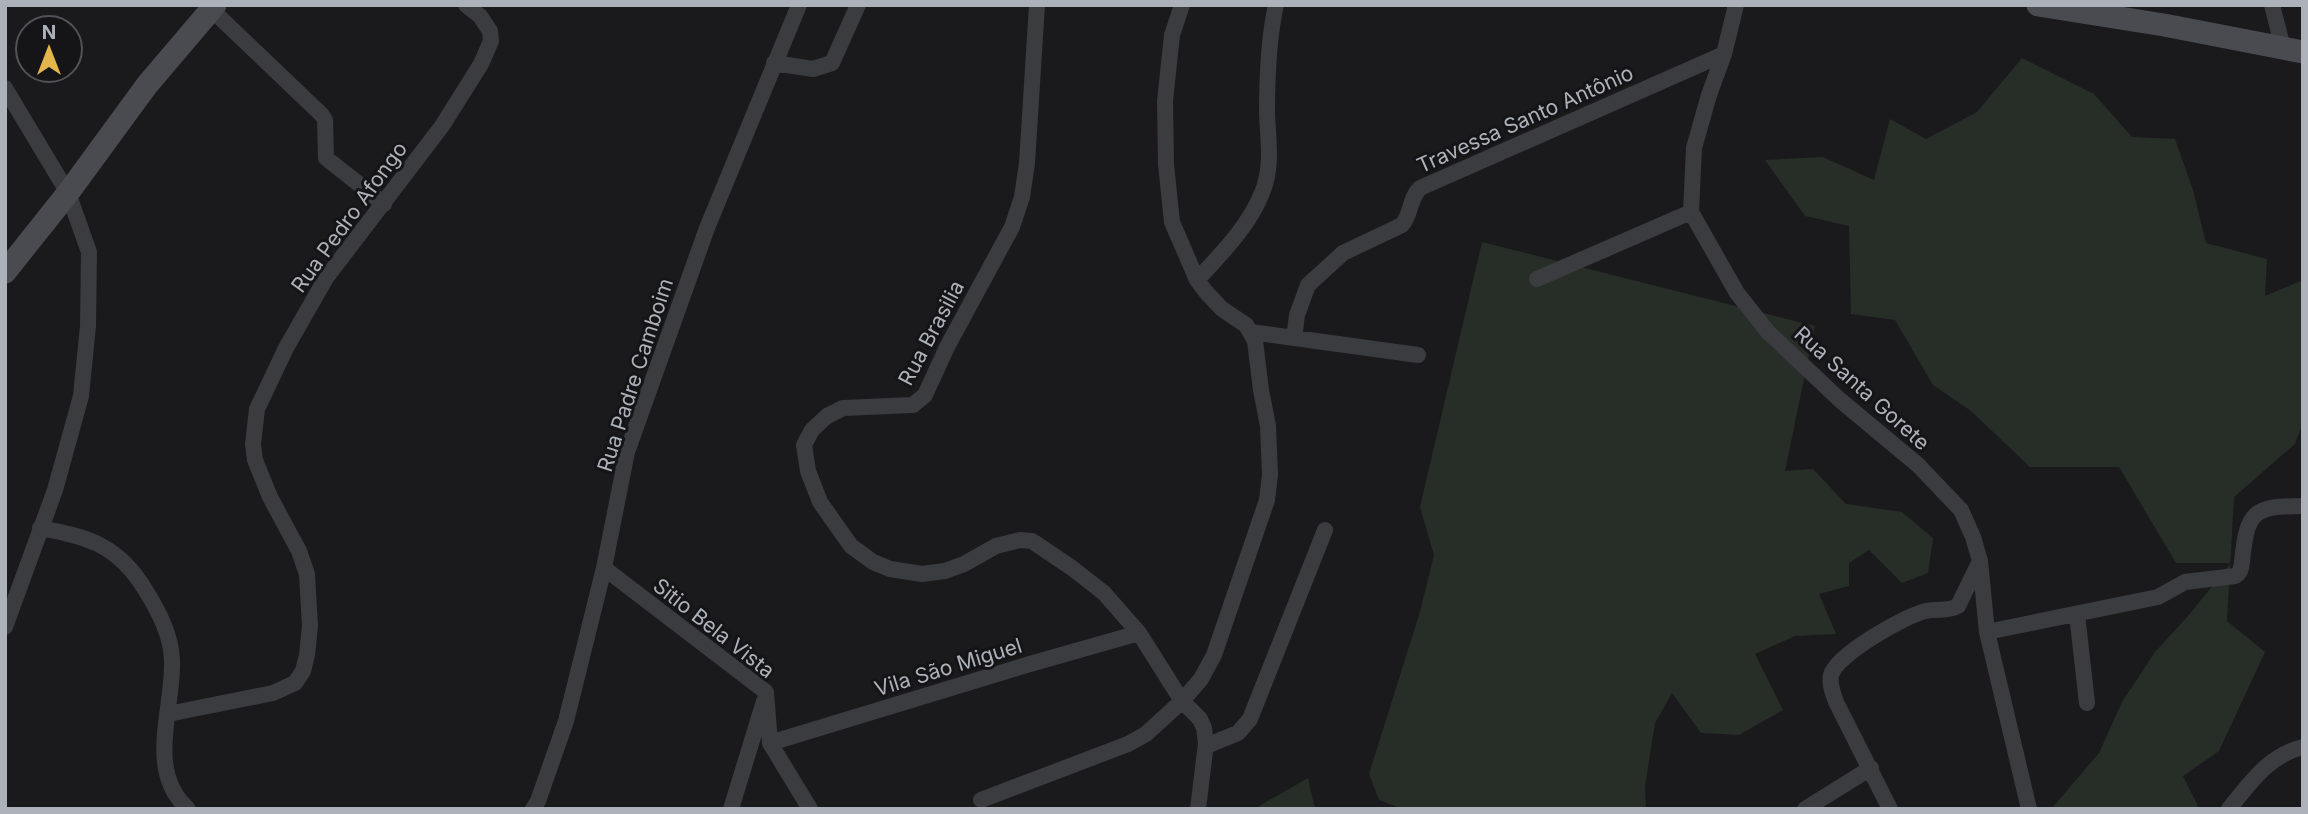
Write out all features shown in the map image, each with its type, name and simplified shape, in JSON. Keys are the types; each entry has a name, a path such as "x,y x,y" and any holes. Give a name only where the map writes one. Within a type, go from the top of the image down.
{"street":[{"name":"Rua Pedro Afongo","path":"167,714 273,694 295,683 303,671 310,626 307,575 299,551 270,497 255,460 253,443 257,409 286,348 326,278 442,126 481,64 491,41 488,25 466,5"},
{"path":"774,63 813,69 832,63 858,5"},
{"name":"Rua Brasilia","path":"1037,5 1027,163 1022,197 1012,227 947,347 925,395 913,405 843,408 827,416 812,430 804,445 808,471 820,502 851,546 873,562 902,573 945,571 996,546 1020,540 1032,541 1072,568 1104,593 1139,634 1182,701 1200,719 1206,746"},
{"path":"981,800 1128,744 1146,734 1182,701 1200,679 1214,655 1267,500 1270,456 1268,426 1255,341 1246,326 1212,301 1197,280 1172,222 1166,164 1165,101 1172,34 1182,5"},
{"path":"1197,280 1243,226 1265,183 1269,158 1268,79 1276,5"},
{"path":"1537,279 1690,212 1694,148 1737,5"},
{"path":"2038,5 2164,25 2293,50"},
{"path":"2272,5 2293,50"},
{"path":"5,272 68,193 147,85 213,7 322,115 325,120 326,158 384,204"},
{"name":"Rua Padre Camboim","path":"533,809 566,721 604,568 627,452 707,228 793,9"},
{"name":"Travessa Santo Antônio","path":"1294,338 1297,315 1308,285 1343,253 1402,225 1408,217 1413,196 1420,188 1724,54"},
{"path":"5,627 64,461 81,397 88,326 89,252 68,193 8,98"},
{"name":"Rua Santa Gorete","path":"1690,212 1737,293 1768,332 1840,400 1918,465 1961,510 1980,561 1987,632 2029,809"},
{"path":"1251,332 1418,355"},
{"path":"1987,632 2158,597 2185,582 2235,576 2241,570 2244,537 2251,519 2268,508 2303,506"},
{"path":"40,528 103,545 134,571 154,605 168,635 172,658 172,686 163,749 166,768 177,795 188,809"},
{"path":"1198,809 1206,746 1238,733 1250,719 1325,530"},
{"path":"1890,809 1832,691 1832,674 1836,666 1854,649 1912,617 1925,611 1949,610 1958,606 1980,561"},
{"name":"Sitio Bela Vista","path":"604,568 766,692 770,743 810,809"},
{"path":"2077,614 2087,703"},
{"name":"Vila São Miguel","path":"770,743 1030,664 1139,634"},
{"path":"731,809 766,692"},
{"path":"2230,809 2266,765 2292,750 2303,747"},
{"path":"1805,809 1871,768"}],"shaded area":[{"path":"2022,58 2094,94 2132,137 2175,139 2193,190 2206,243 2267,259 2265,296 2303,280 2303,422 2295,444 2234,497 2230,563 2176,563 2119,467 2030,467 1971,411 1933,385 1895,320 1851,314 1849,226 1805,216 1765,160 1823,157 1874,180 1890,119 1926,139 1977,112"},
{"path":"1482,242 1815,326 1785,471 1813,469 1846,504 1902,512 1933,538 1928,573 1902,583 1869,550 1849,563 1849,586 1819,594 1836,634 1795,636 1755,654 1783,710 1739,735 1701,733 1672,693 1655,723 1645,786 1646,809 1403,809 1379,800 1369,774 1419,615 1434,555 1420,507"},
{"path":"2230,564 2227,621 2265,652 2219,751 2183,776 2198,806 2196,809 2055,809 2053,807 2099,753 2122,702 2155,652"},
{"path":"1308,778 1315,809 1260,809 1259,806"}]}
